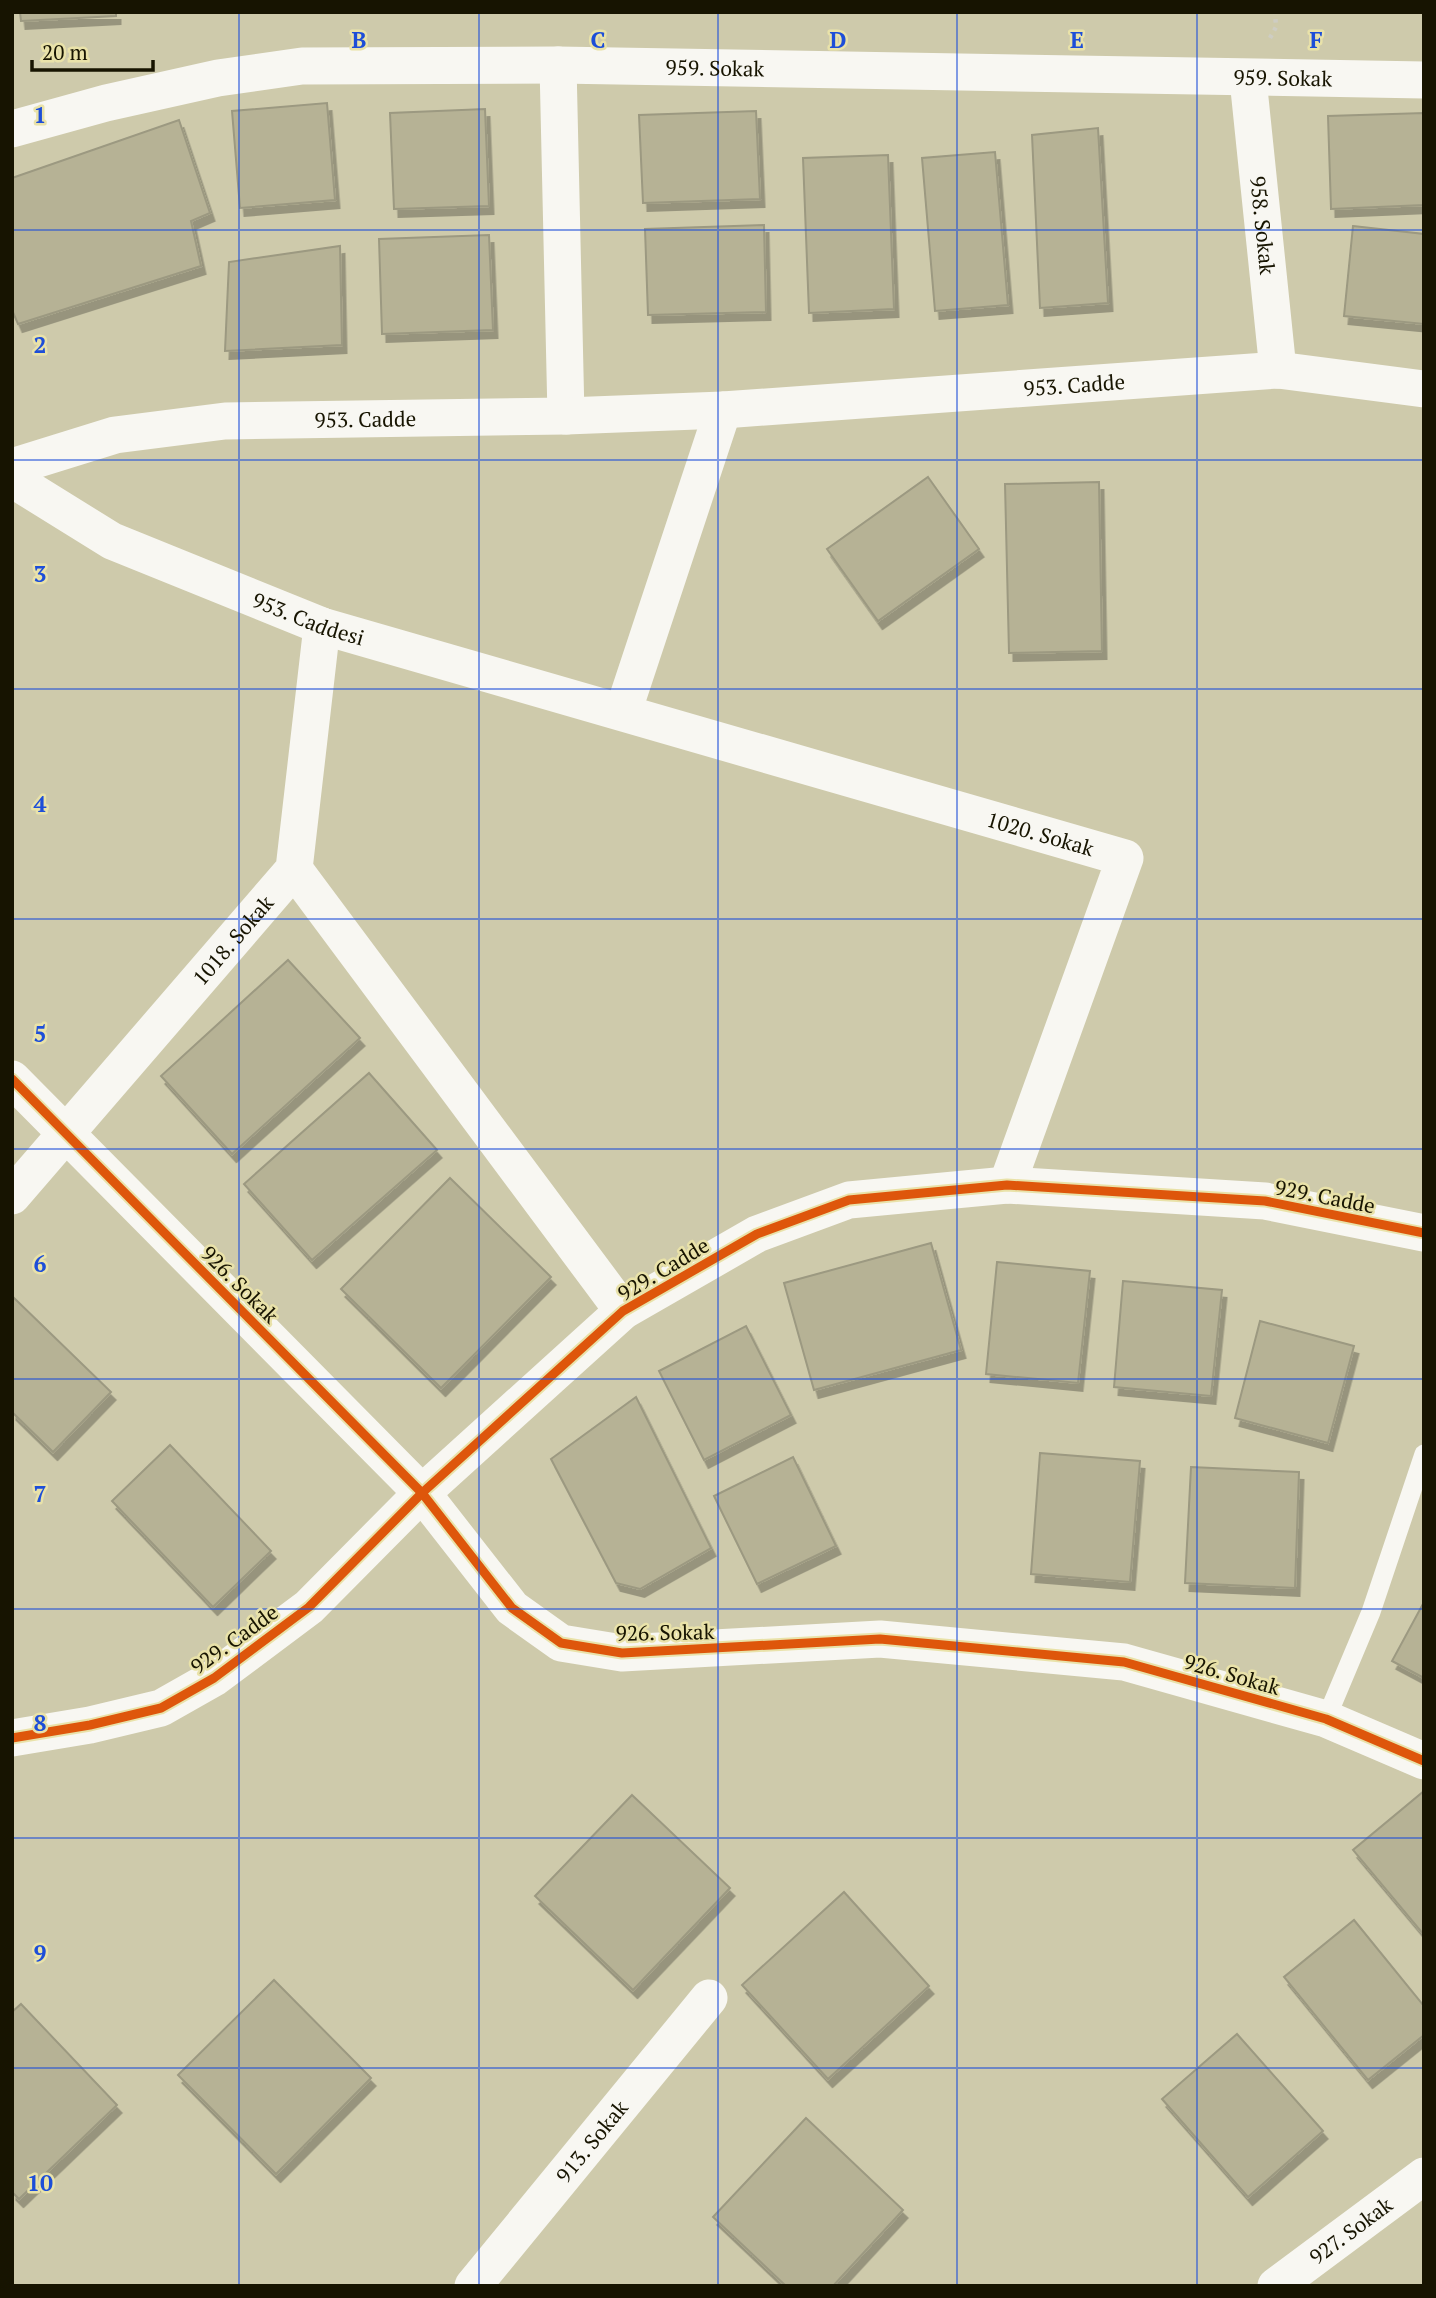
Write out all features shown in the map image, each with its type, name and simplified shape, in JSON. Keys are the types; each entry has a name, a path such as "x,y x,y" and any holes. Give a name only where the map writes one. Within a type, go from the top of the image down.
{"street":[{"name":"959. Sokak","path":"12,129 106,103 218,78 302,66 558,65 1424,80"},
{"path":"558,65 566,416"},
{"name":"958. Sokak","path":"1248,79 1278,370"},
{"name":"953. Cadde","path":"12,467 115,435 225,421 566,416 723,410 1278,370 1424,389"},
{"path":"623,712 723,410"},
{"name":"953. Caddesi","path":"12,479 112,541 322,626 623,712"},
{"path":"322,626 294,869 623,1311"},
{"name":"1020. Sokak","path":"623,712 1125,858 1007,1185"},
{"name":"1018. Sokak","path":"12,1196 294,869"},
{"name":"926. Sokak","path":"12,1079 422,1493 512,1608 561,1643 621,1653 880,1639 1125,1662 1326,1719 1424,1761"},
{"name":"929. Cadde","path":"12,1738 90,1725 161,1708 215,1678 309,1606 422,1493 623,1311 757,1234 849,1200 1007,1185 1265,1201 1424,1233"},
{"name":"913. Sokak","path":"473,2286 709,1998"},
{"name":"927. Sokak","path":"1276,2286 1424,2176"}],"lane":[{"path":"1326,1719 1371,1612 1424,1454"}],"building":[{"path":"20,12 116,12 116,16 21,21"},
{"path":"327,103 335,200 240,208 232,111"},
{"path":"485,109 489,206 394,209 390,113"},
{"path":"756,111 760,199 643,203 639,115"},
{"path":"1424,113 1424,205 1331,209 1328,116"},
{"path":"179,120 210,213 191,221 201,266 18,324 12,310 12,178"},
{"path":"1098,128 1108,303 1040,308 1032,135"},
{"path":"995,152 1008,305 935,311 922,158"},
{"path":"888,155 894,309 809,313 803,158"},
{"path":"764,225 766,312 648,315 645,229"},
{"path":"1353,226 1424,234 1424,324 1344,316"},
{"path":"489,235 493,330 382,334 379,239"},
{"path":"340,246 342,345 225,351 229,262"},
{"path":"928,477 979,549 878,621 827,549"},
{"path":"1099,482 1102,651 1009,653 1005,484"},
{"path":"288,960 360,1038 232,1154 161,1076"},
{"path":"369,1073 437,1150 312,1260 244,1184"},
{"path":"450,1178 551,1277 441,1388 341,1289"},
{"path":"931,1243 961,1350 814,1390 784,1283"},
{"path":"997,1262 1090,1271 1078,1383 986,1374"},
{"path":"1123,1281 1222,1290 1211,1396 1114,1387"},
{"path":"12,1296 111,1392 53,1452 12,1412"},
{"path":"1260,1321 1354,1346 1328,1443 1235,1418"},
{"path":"746,1326 791,1415 704,1460 659,1371"},
{"path":"636,1397 711,1548 640,1589 616,1583 551,1459"},
{"path":"170,1445 271,1551 213,1607 112,1501"},
{"path":"1040,1453 1140,1461 1130,1582 1031,1574"},
{"path":"793,1457 836,1546 757,1584 714,1496"},
{"path":"1191,1467 1299,1472 1295,1588 1185,1583"},
{"path":"1424,1602 1424,1678 1392,1661"},
{"path":"1424,1791 1424,1935 1353,1850"},
{"path":"632,1795 730,1888 633,1990 535,1896"},
{"path":"844,1892 929,1986 828,2079 742,1985"},
{"path":"1354,1920 1424,2006 1424,2035 1368,2080 1284,1977"},
{"path":"274,1980 371,2078 276,2174 178,2075"},
{"path":"21,2004 117,2105 19,2199 12,2192 12,2012"},
{"path":"1237,2034 1323,2131 1248,2197 1162,2099"},
{"path":"806,2118 903,2210 833,2286 786,2286 713,2217"}],"cycle path":[{"path":"12,1079 422,1493 512,1608 561,1643 622,1653 880,1639 1124,1662 1326,1719 1424,1761"},
{"path":"12,1738 90,1725 161,1708 214,1678 309,1607 422,1493 623,1311 757,1234 849,1200 1007,1185 1265,1201 1424,1233"}]}
